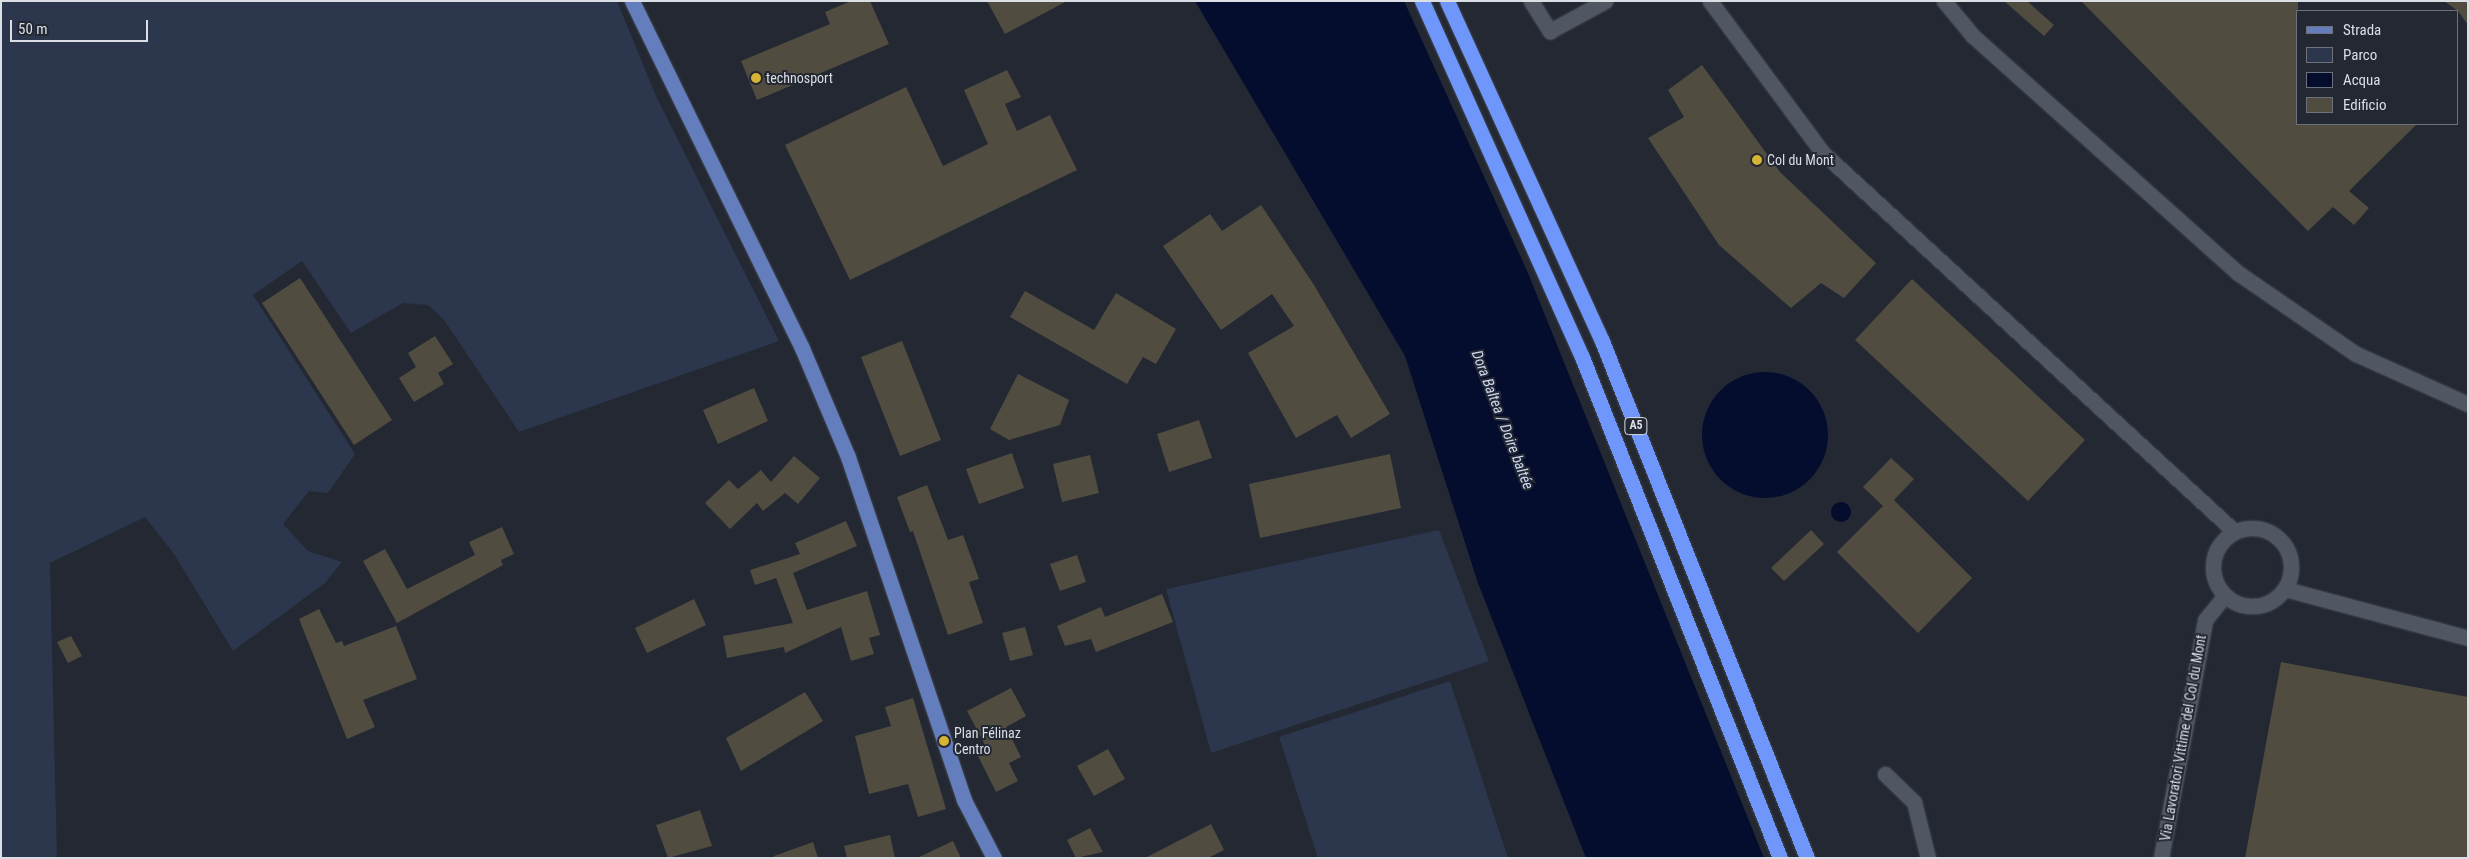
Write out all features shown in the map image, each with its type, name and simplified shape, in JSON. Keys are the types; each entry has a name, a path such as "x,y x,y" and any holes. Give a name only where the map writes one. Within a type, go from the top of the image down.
{"highway":[{"name":"A5","path":"1422,1 1582,357 1780,858"},
{"name":"A5","path":"1447,1 1602,341 1807,858"}],"main road":[{"path":"632,1 825,403 848,457 964,800 994,858"}],"street":[{"path":"1531,1 1550,31 1605,1"},
{"path":"1710,1 1822,152 2234,531"},
{"path":"1944,1 1973,36 2238,273 2356,354 2468,404"},
{"path":"2259,528 2282,540 2292,564 2285,589 2276,599 2256,606 2236,603 2225,595 2217,585 2213,561 2224,539 2234,531 2259,528"},
{"path":"2285,589 2468,638"},
{"name":"Via Lavoratori Vittime del Col du Mont","path":"2161,858 2205,620 2225,595"},
{"path":"1885,774 1914,802 1928,858"}],"green space":[{"path":"1,1 617,1 656,96 779,341 519,432 444,320 428,305 403,303 351,333 302,261 253,295 355,454 328,493 309,491 283,524 308,551 342,562 325,583 233,651 174,554 145,517 50,563 57,858 1,858"},
{"path":"1439,530 1489,661 1211,753 1166,589"},
{"path":"1450,681 1508,858 1318,858 1279,737"}],"water":[{"name":"Dora Baltea / Doire baltée","path":"1195,1 1404,1 1528,273 1764,858 1586,858 1478,583 1405,356"},
{"path":"1765,372 1789,377 1800,382 1810,390 1818,400 1823,411 1828,435 1823,459 1818,470 1810,480 1800,488 1789,493 1765,498 1741,493 1730,488 1720,480 1712,470 1707,459 1702,435 1707,411 1712,400 1720,390 1730,382 1741,377"},
{"path":"1841,502 1848,505 1851,512 1848,519 1841,522 1834,519 1831,512 1834,505"}],"building":[{"path":"851,1 870,1 889,44 757,100 741,61 830,24 825,12"},
{"path":"987,1 1067,1 1005,34"},
{"path":"2004,1 2027,1 2054,25 2044,36"},
{"path":"2081,1 2298,1 2298,10 2296,10 2296,125 2416,125 2349,191 2369,208 2354,225 2333,207 2308,231"},
{"path":"2444,1 2468,1 2468,25 2459,10"},
{"path":"1702,65 1780,172 1876,263 1844,298 1821,283 1791,308 1719,245 1648,138 1684,117 1668,90"},
{"path":"1007,70 1021,97 1005,104 1017,131 1050,115 1077,170 850,280 785,145 906,87 943,166 988,144 964,90"},
{"path":"1261,205 1314,285 1390,414 1351,438 1337,415 1296,438 1248,353 1294,326 1272,294 1221,330 1163,246 1210,214 1222,231"},
{"path":"300,278 392,420 354,445 262,303"},
{"path":"1912,279 2085,440 2028,501 1855,340"},
{"path":"1025,291 1094,330 1116,293 1176,329 1156,364 1143,357 1127,384 1010,317"},
{"path":"435,336 453,364 438,373 444,384 414,402 399,378 416,367 408,353"},
{"path":"902,341 941,440 900,456 861,357"},
{"path":"1018,374 1069,400 1060,425 1009,440 990,429"},
{"path":"754,388 768,421 718,444 703,410"},
{"path":"1199,420 1212,458 1169,472 1157,434"},
{"path":"1012,453 1024,488 979,504 966,469"},
{"path":"1390,454 1401,508 1260,538 1249,484"},
{"path":"1090,455 1099,493 1062,502 1053,464"},
{"path":"794,456 820,478 798,504 785,493 763,511 757,503 730,529 705,503 729,480 738,489 761,470 771,482"},
{"path":"1891,458 1914,479 1894,500 1972,578 1918,633 1837,552 1883,506 1863,487"},
{"path":"927,485 948,540 963,535 979,579 969,582 983,623 948,635 913,531 910,532 897,497"},
{"path":"846,521 857,546 793,573 807,610 867,591 880,635 869,638 874,654 851,661 841,627 785,653 784,647 727,658 723,636 793,623 776,578 755,585 750,570 800,554 795,543"},
{"path":"502,527 514,554 501,560 503,565 397,623 363,561 385,549 407,589 475,555 469,542"},
{"path":"1811,530 1824,544 1784,581 1771,568"},
{"path":"1077,555 1086,582 1060,591 1050,564"},
{"path":"1162,594 1173,622 1096,652 1091,639 1065,646 1057,626 1101,607 1105,617"},
{"path":"694,599 706,625 647,653 635,628"},
{"path":"319,609 336,643 342,641 344,646 396,626 417,679 363,700 375,727 347,739 299,619"},
{"path":"1025,627 1033,655 1010,661 1002,633"},
{"path":"71,636 82,656 68,663 57,642"},
{"path":"2281,662 2468,697 2468,858 2245,858"},
{"path":"1011,688 1026,716 1006,727 1021,757 1009,763 1018,781 996,792 976,752 986,747 967,711"},
{"path":"805,692 823,721 741,771 726,738"},
{"path":"913,698 946,809 918,817 908,784 869,794 855,736 891,726 885,707"},
{"path":"1108,749 1125,779 1094,796 1077,766"},
{"path":"700,810 712,846 668,858 656,825"},
{"path":"1211,824 1224,850 1208,858 1145,858"},
{"path":"1090,828 1103,852 1076,858 1067,840"},
{"path":"890,835 895,858 847,858 844,846"},
{"path":"953,841 961,858 917,858"},
{"path":"813,842 818,858 774,858 774,856"}],"place":[{"name":"technosport","path":"756,78"},
{"name":"Col du Mont","path":"1757,160"},
{"name":"Plan Félinaz Centro","path":"944,741"}]}
